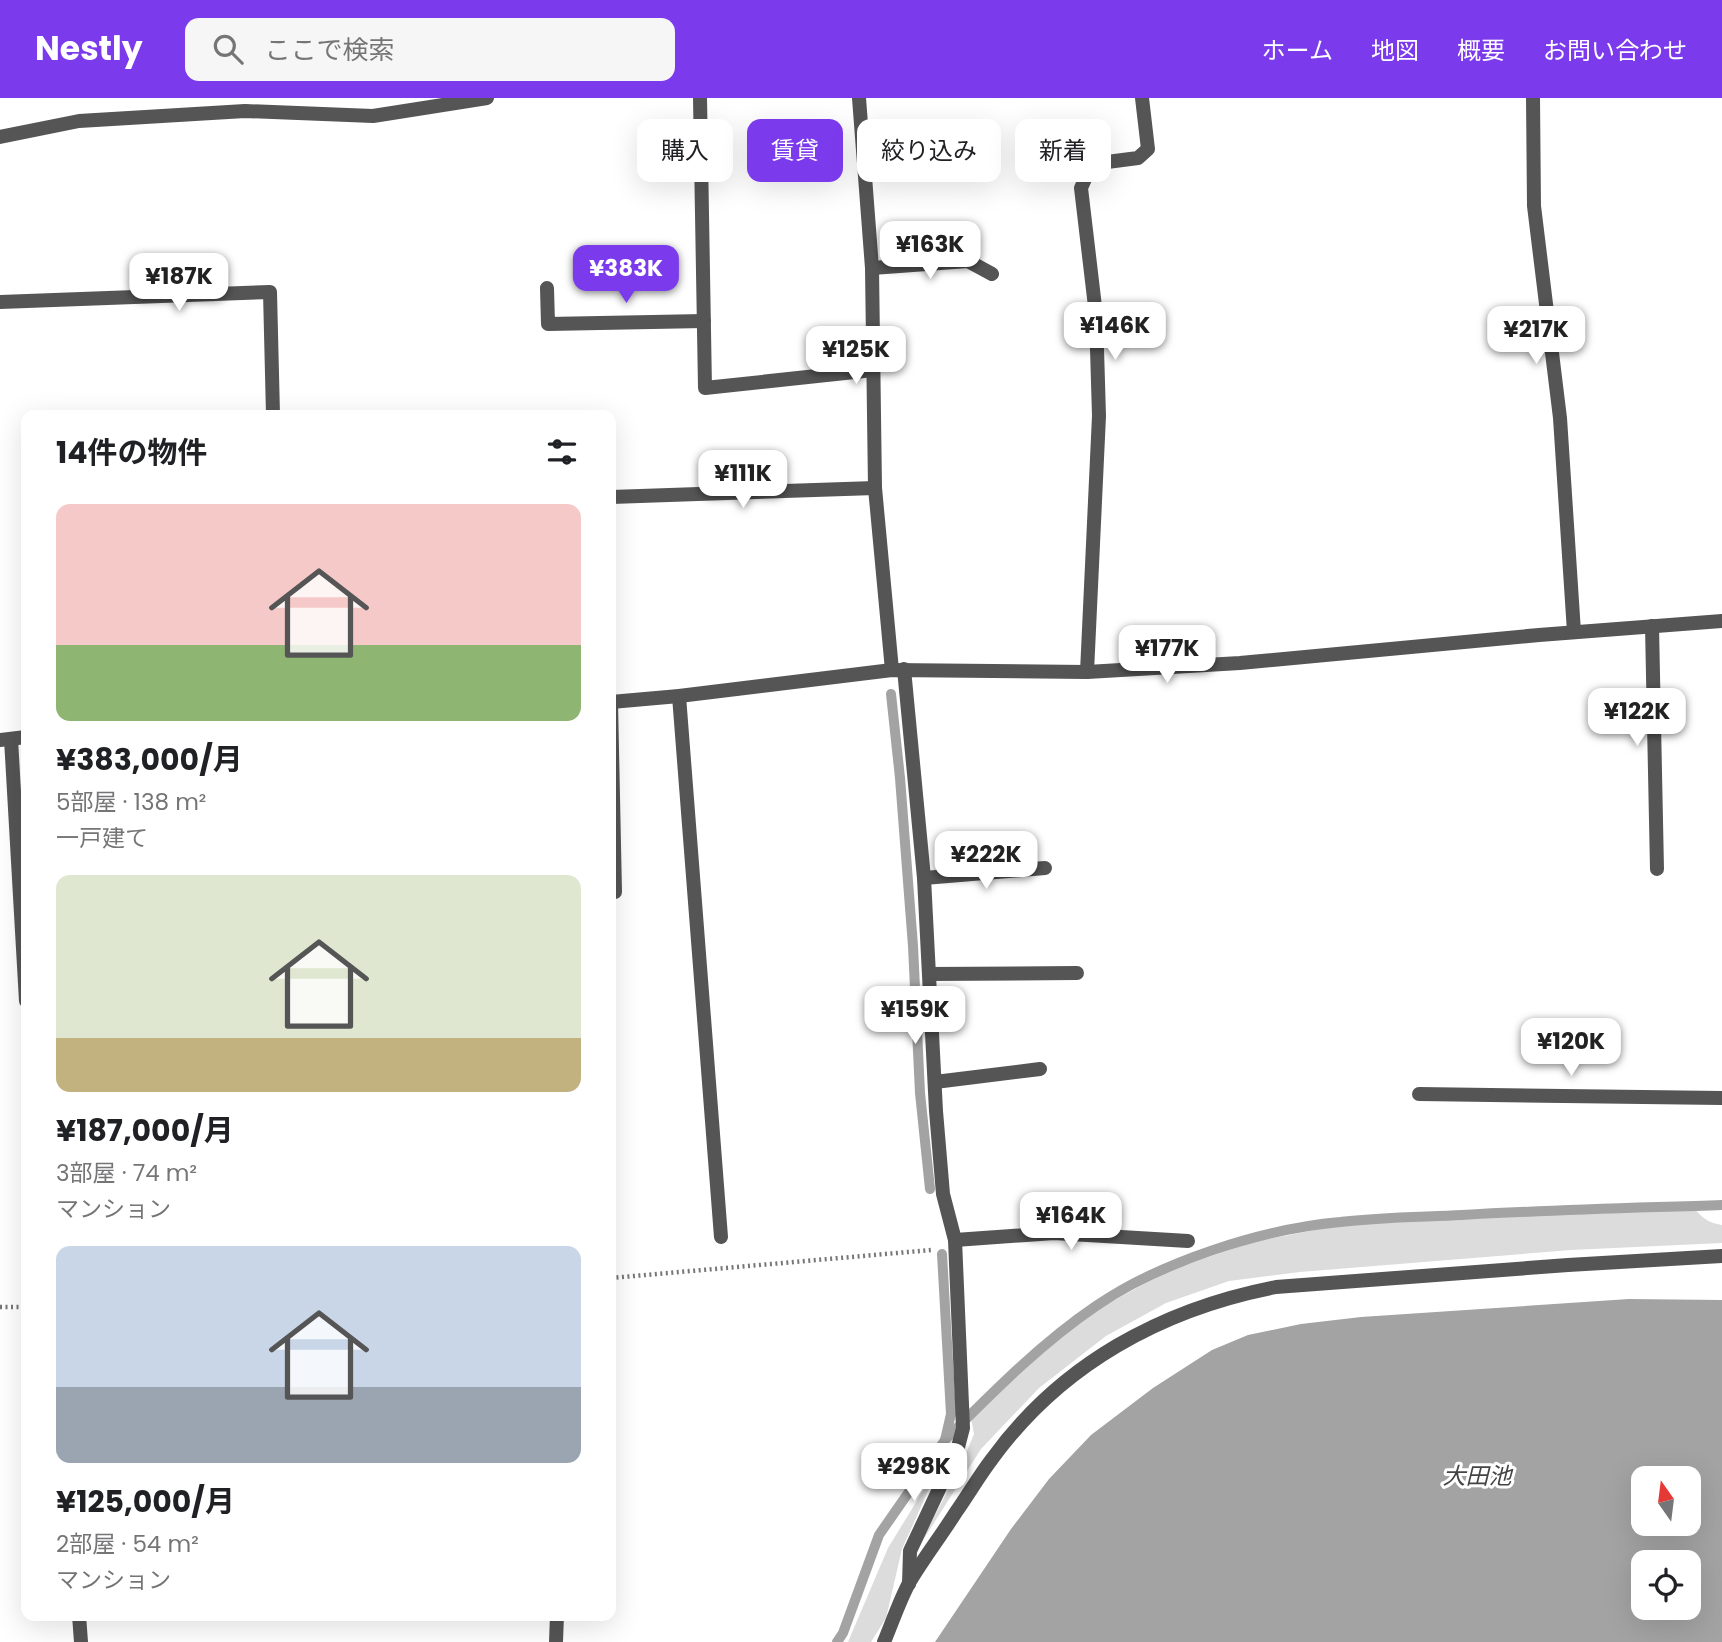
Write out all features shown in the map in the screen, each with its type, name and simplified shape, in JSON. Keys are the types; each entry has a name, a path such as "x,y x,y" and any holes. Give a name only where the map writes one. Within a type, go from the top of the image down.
{"street":[{"path":"0,137 79,121 244,104 373,116 486,98"},
{"path":"700,98 705,388 873,370"},
{"path":"859,98 873,268 875,488 924,878 934,1082 943,1194 955,1240 963,1424 957,1451 911,1551 909,1584"},
{"path":"1087,672 1099,416 1096,315 1081,188 1089,170 1107,162 1138,158 1147,149 1142,98"},
{"path":"1533,98 1534,206 1560,418 1574,632"},
{"path":"873,268 968,261 992,274"},
{"path":"547,288 548,324 704,321"},
{"path":"0,302 270,292 273,410"},
{"path":"616,497 875,488"},
{"path":"616,702 898,669 1087,672 1240,663 1722,621"},
{"path":"1652,626 1657,869"},
{"path":"679,696 721,1237"},
{"path":"5,740 21,939"},
{"path":"924,878 1045,868"},
{"path":"929,974 1077,973"},
{"path":"934,1082 1040,1069"},
{"path":"1419,1094 1722,1098"},
{"path":"955,1240 1054,1233 1188,1241"},
{"path":"884,1642 909,1584 993,1458 1024,1421 1057,1389 1096,1359 1137,1333 1183,1311 1231,1295 1314,1283 1722,1256"},
{"path":"79,1621 81,1642"},
{"path":"556,1642 557,1621"}],"path":[{"path":"616,1278 945,1248 955,1240"},
{"path":"0,1307 21,1307"}],"shaded area":[{"path":"1694,1208 1706,1220 1722,1225 1722,1243 1571,1250 1300,1272 1229,1281 1166,1303 1106,1336 1039,1388 981,1449 918,1548 974,1434 971,1418 1051,1345 1098,1309 1170,1270 1253,1242 1340,1225"},
{"path":"942,1460 902,1549 886,1618 871,1642 848,1642 888,1548"}],"water":[{"name":"大田池","path":"1629,1299 1722,1300 1722,1642 935,1642 1011,1529 1049,1479 1091,1435 1153,1388 1212,1350 1248,1335 1301,1324 1361,1317"}],"waterway":[{"path":"891,694 913,946 920,1093 930,1189"},
{"path":"945,1440 1036,1353 1096,1306 1150,1275 1245,1240 1310,1226 1370,1219 1722,1205"},
{"path":"837,1642 843,1633 879,1535 945,1440 951,1414 942,1254"}]}
